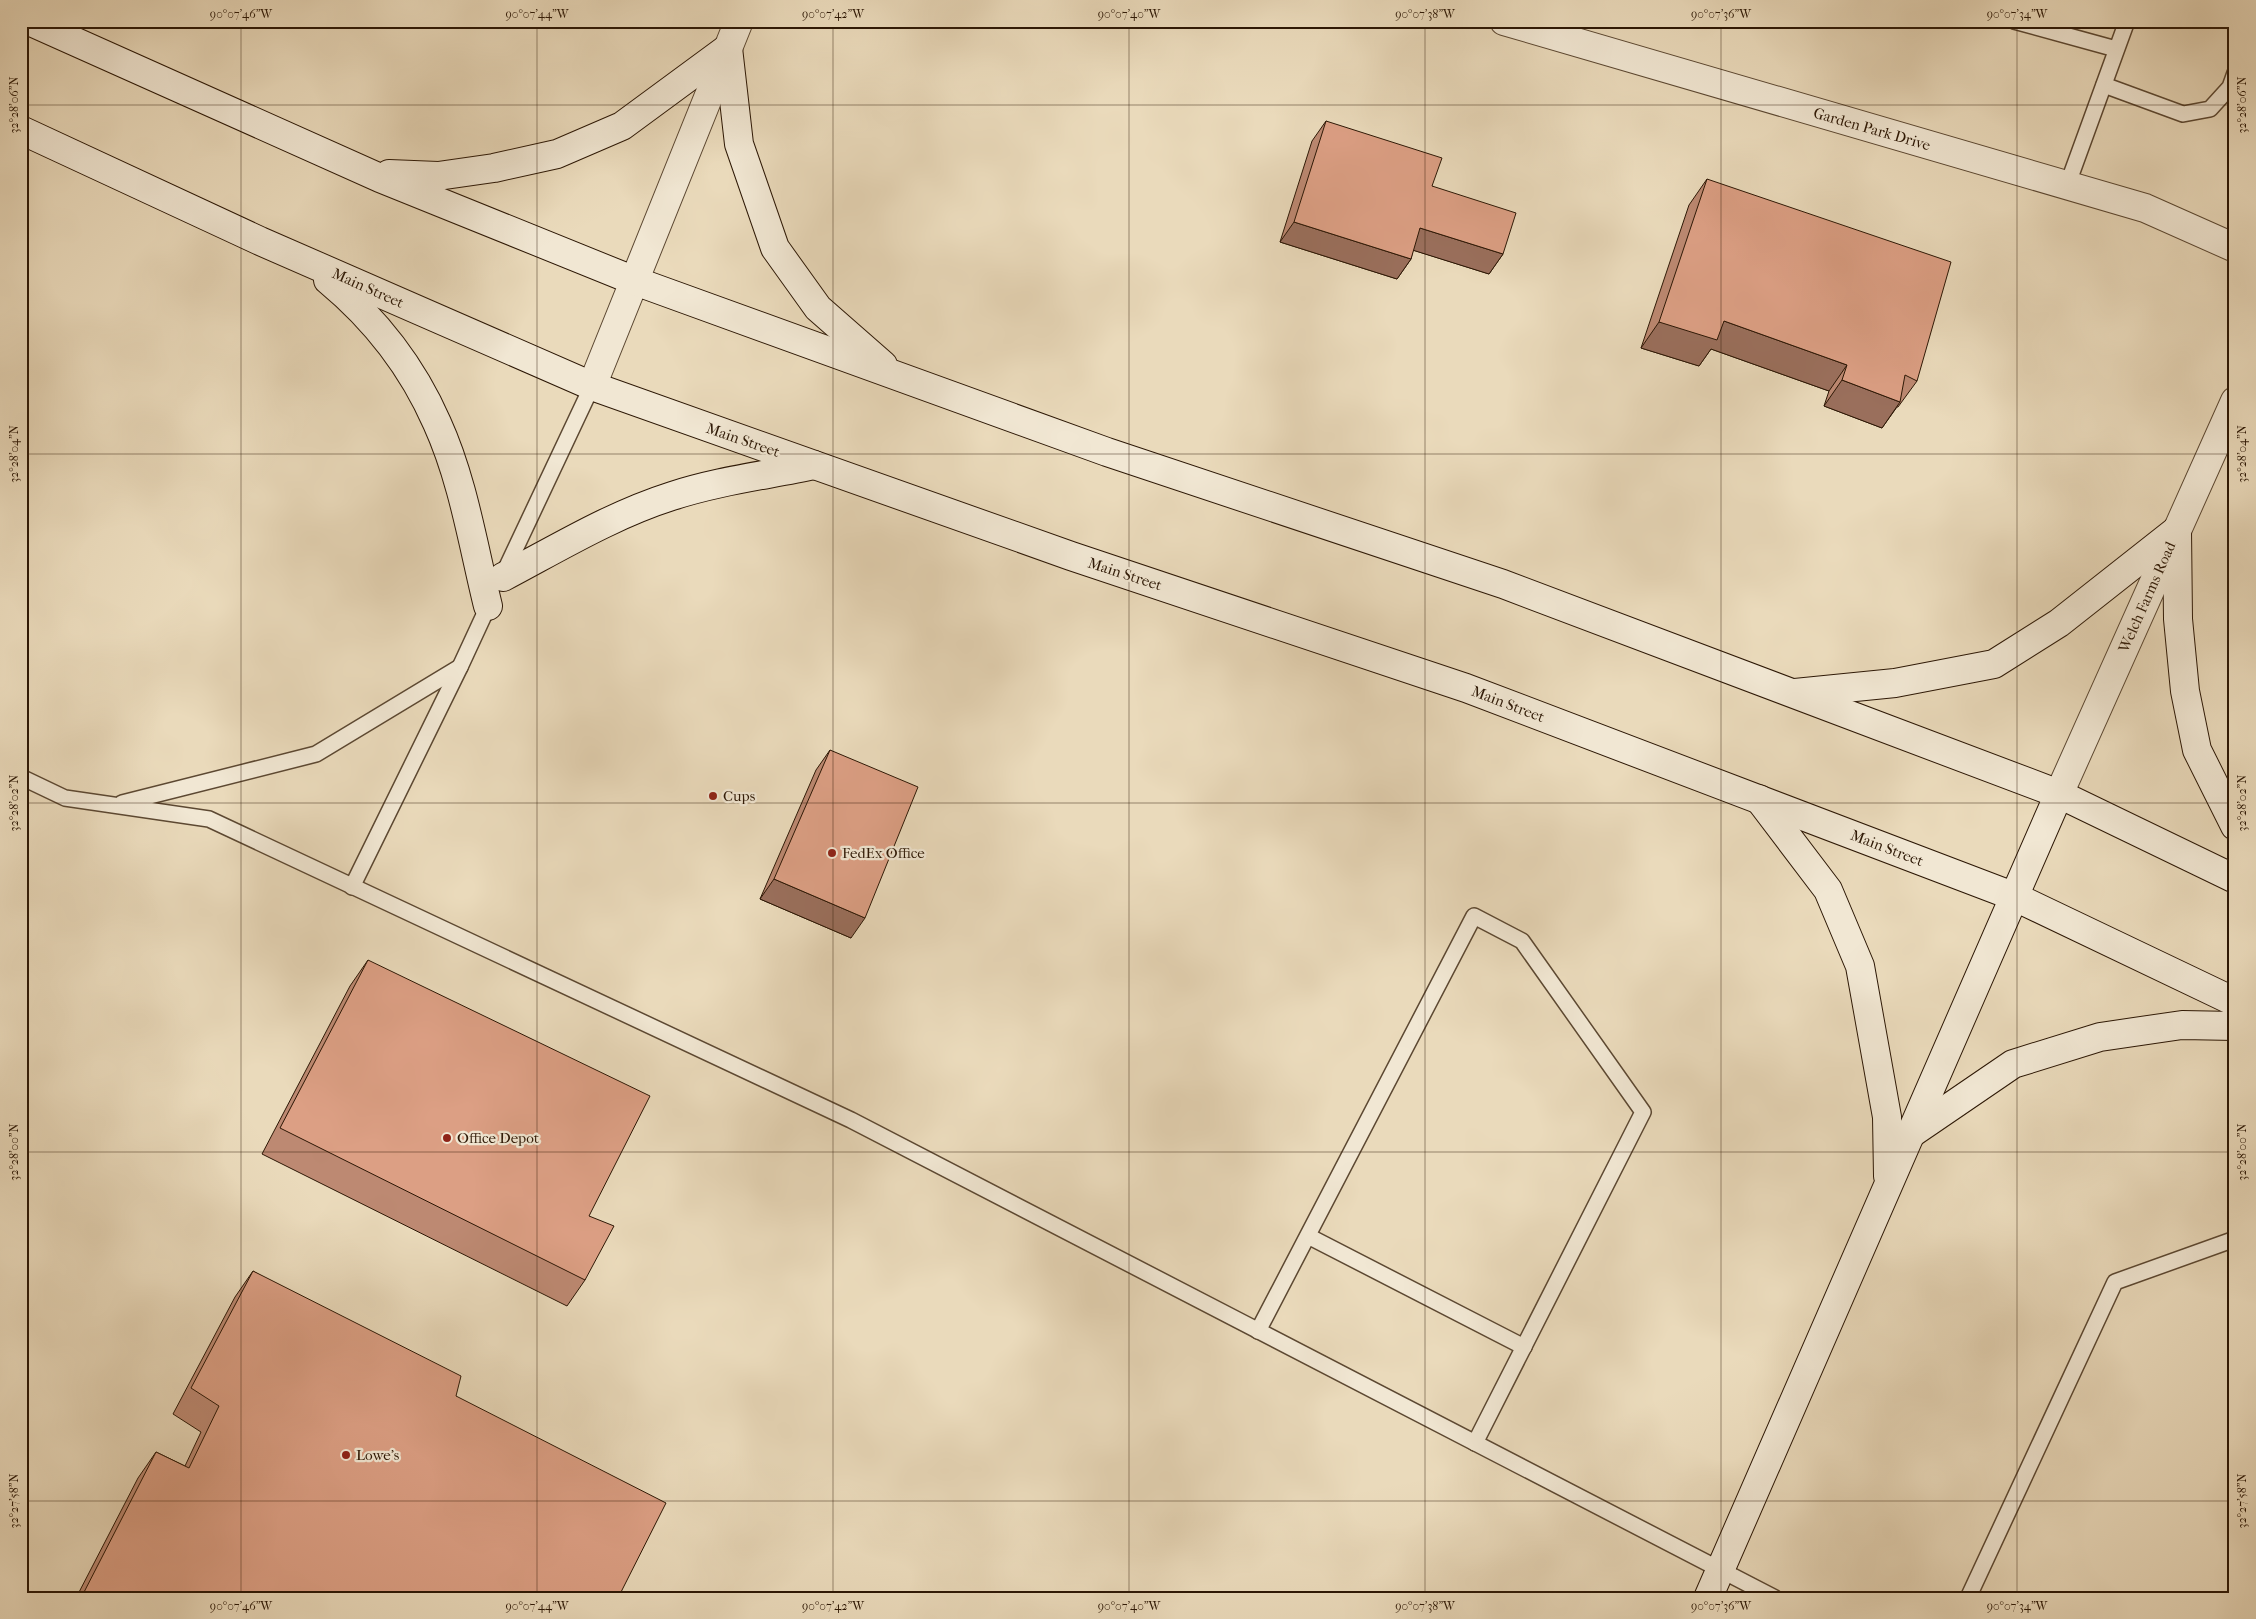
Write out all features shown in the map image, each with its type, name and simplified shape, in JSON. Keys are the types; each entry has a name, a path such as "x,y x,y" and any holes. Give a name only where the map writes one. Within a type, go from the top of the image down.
{"main road":[{"path":"29,21 362,170 635,281 1107,452 1503,584 2059,794 2235,879"},
{"path":"592,386 739,21"},
{"name":"Garden Park Drive","path":"1504,21 2145,208 2235,248"},
{"path":"362,170 393,175 438,176 494,168 558,154 622,126 728,48"},
{"path":"728,48 739,144 775,248 818,308 896,376"},
{"name":"Main Street","path":"21,130 303,260 592,386 1070,556 1466,688 2013,896 2235,1002"},
{"path":"303,260 356,303 389,340 412,376 438,423 457,479 488,606"},
{"name":"Welch Farms Road","path":"1708,1598 2013,896 2235,401"},
{"path":"503,577 624,514 672,496 736,480 814,465"},
{"path":"1791,693 1895,683 1994,664 2059,623 2177,530"},
{"path":"2177,530 2178,619 2185,691 2197,750 2235,826"},
{"path":"1759,799 1828,890 1860,966 1887,1117 1888,1183"},
{"path":"1909,1135 2014,1064 2100,1037 2182,1026 2235,1026"}],"lane":[{"path":"2014,21 2116,50"},
{"path":"2067,186 2126,21"},
{"path":"2104,85 2183,114 2210,109 2230,87 2235,72"},
{"path":"352,887 460,667 592,386"},
{"path":"114,806 316,754 460,667"},
{"path":"21,777 65,798 208,819 851,1120 1776,1598"},
{"path":"1258,1331 1474,916 1522,941 1643,1112 1475,1443"},
{"path":"1308,1236 1524,1347"},
{"path":"1968,1598 2115,1282 2235,1239"}],"building":[{"path":"1326,121 1442,158 1432,186 1516,213 1503,254 1420,228 1411,259 1294,222"},
{"path":"1707,179 1951,262 1917,381 1905,375 1900,402 1842,380 1847,365 1724,321 1717,340 1659,322"},
{"name":"FedEx Office","path":"830,750 918,787 865,918 774,879"},
{"name":"Office Depot","path":"368,960 650,1096 589,1216 614,1226 585,1280 280,1128"},
{"name":"Lowe's","path":"253,1271 461,1376 456,1396 666,1503 618,1598 81,1598 156,1452 189,1468 219,1406 191,1388"}],"place":[{"name":"Cups","path":"713,796"},
{"name":"FedEx Office","path":"832,853"},
{"name":"Office Depot","path":"447,1138"},
{"name":"Lowe's","path":"346,1455"}]}
